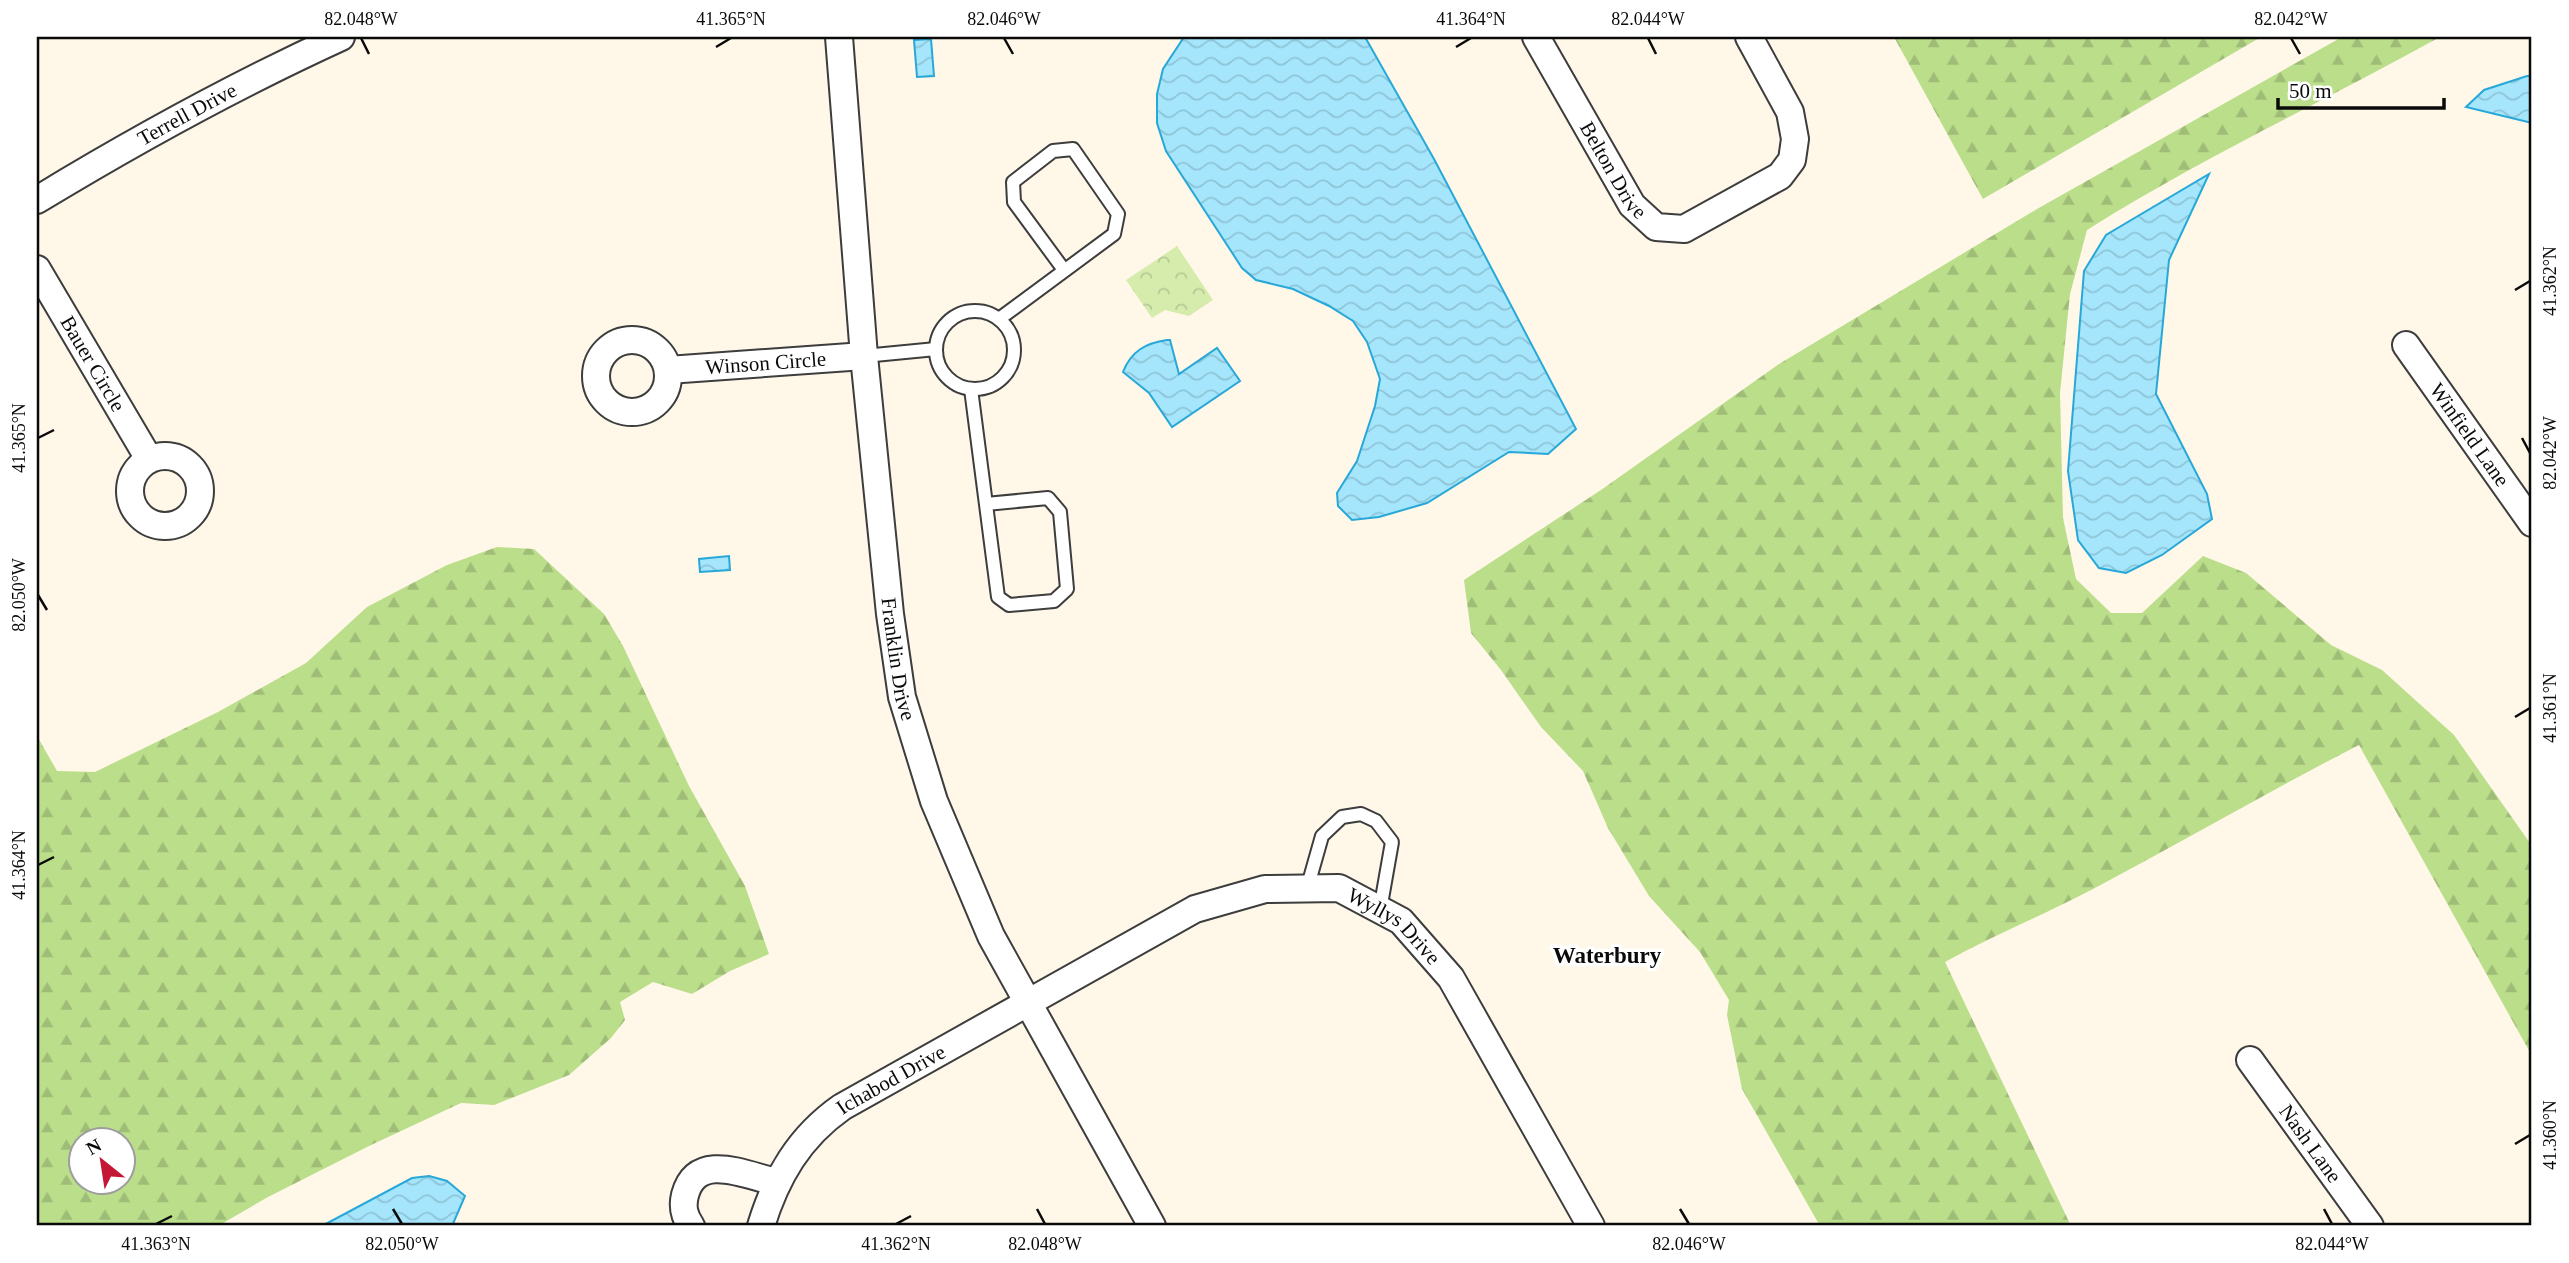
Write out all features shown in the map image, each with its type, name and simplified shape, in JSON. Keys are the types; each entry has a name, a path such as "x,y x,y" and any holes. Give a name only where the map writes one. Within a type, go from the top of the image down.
{"street":[{"name":"Terrell Drive","path":"37,200 232,88 341,37"},
{"name":"Franklin Drive","path":"839,37 864,356 890,614 902,697 934,801 991,936 1152,1226"},
{"name":"Belton Drive","path":"1536,37 1632,205 1656,226 1684,229 1780,176 1792,160 1795,139 1790,112 1749,37"},
{"name":"Bauer Circle","path":"37,269 149,459"},
{"name":"Winfield Lane","path":"2406,345 2532,523"},
{"name":"Winson Circle","path":"668,370 864,356"},
{"name":"Wyllys Drive","path":"1029,1004 1195,909 1265,889 1339,888 1401,921 1451,978 1591,1226"},
{"name":"Ichabod Drive","path":"761,1226 776,1182 805,1139 829,1116 1029,1004"},
{"name":"Nash Lane","path":"2250,1060 2370,1226"},
{"path":"691,1226 684,1215 683,1202 688,1184 707,1168 719,1168 776,1182"}],"lane":[{"path":"999,319 1114,234 1118,214 1073,149 1053,151 1013,182 1014,202 1064,270"},
{"path":"979,311 999,319 1008,328 1013,340 1011,365 995,383 983,388 960,386 942,371 937,361 936,349 942,329 958,315 979,311"},
{"path":"864,356 936,349"},
{"path":"971,389 998,597 1009,606 1054,601 1067,589 1060,512 1048,498 986,504"},
{"path":"1307,889 1322,836 1342,817 1361,814 1376,821 1392,842 1380,909"}],"green space":[{"path":"1894,37 2261,37 1983,199"},
{"path":"2342,37 2440,37 2218,154 2087,230 2070,294 2060,393 2063,518 2076,579 2111,613 2142,613 2203,556 2246,573 2331,645 2382,670 2454,735 2532,846 2532,1056 2359,745 2093,889 1945,962 2071,1226 1820,1226 1742,1089 1727,1015 1729,1000 1700,952 1649,896 1608,828 1583,771 1541,727 1471,633 1464,580 1601,490 1779,364 2037,209"},
{"path":"1177,246 1213,300 1189,316 1165,310 1152,318 1126,280"},
{"path":"497,547 534,549 604,614 623,646 689,786 745,886 769,954 730,971 692,994 653,982 620,1002 625,1020 611,1038 569,1075 494,1105 461,1103 268,1197 218,1226 37,1226 37,736 57,771 95,772 218,712 306,663 367,607 447,565"}],"water":[{"path":"1184,37 1365,37 1434,159 1576,429 1548,454 1509,452 1427,503 1379,517 1352,520 1338,506 1337,493 1357,461 1375,406 1380,379 1367,342 1353,321 1293,289 1256,280 1242,268 1166,151 1157,123 1157,94 1163,69"},
{"path":"931,39 934,76 917,77 914,40"},
{"path":"2532,76 2532,123 2466,107 2484,90"},
{"path":"2209,174 2169,260 2156,394 2207,494 2212,519 2162,555 2126,573 2099,568 2078,540 2068,471 2084,271 2106,235"},
{"path":"1170,340 1179,374 1217,348 1240,381 1172,427 1149,393 1123,372 1140,349"},
{"path":"729,556 730,570 700,572 699,559"},
{"path":"429,1176 447,1181 465,1196 452,1226 322,1226 412,1178"}],"district":[{"name":"Waterbury","path":"1607,955"}]}
